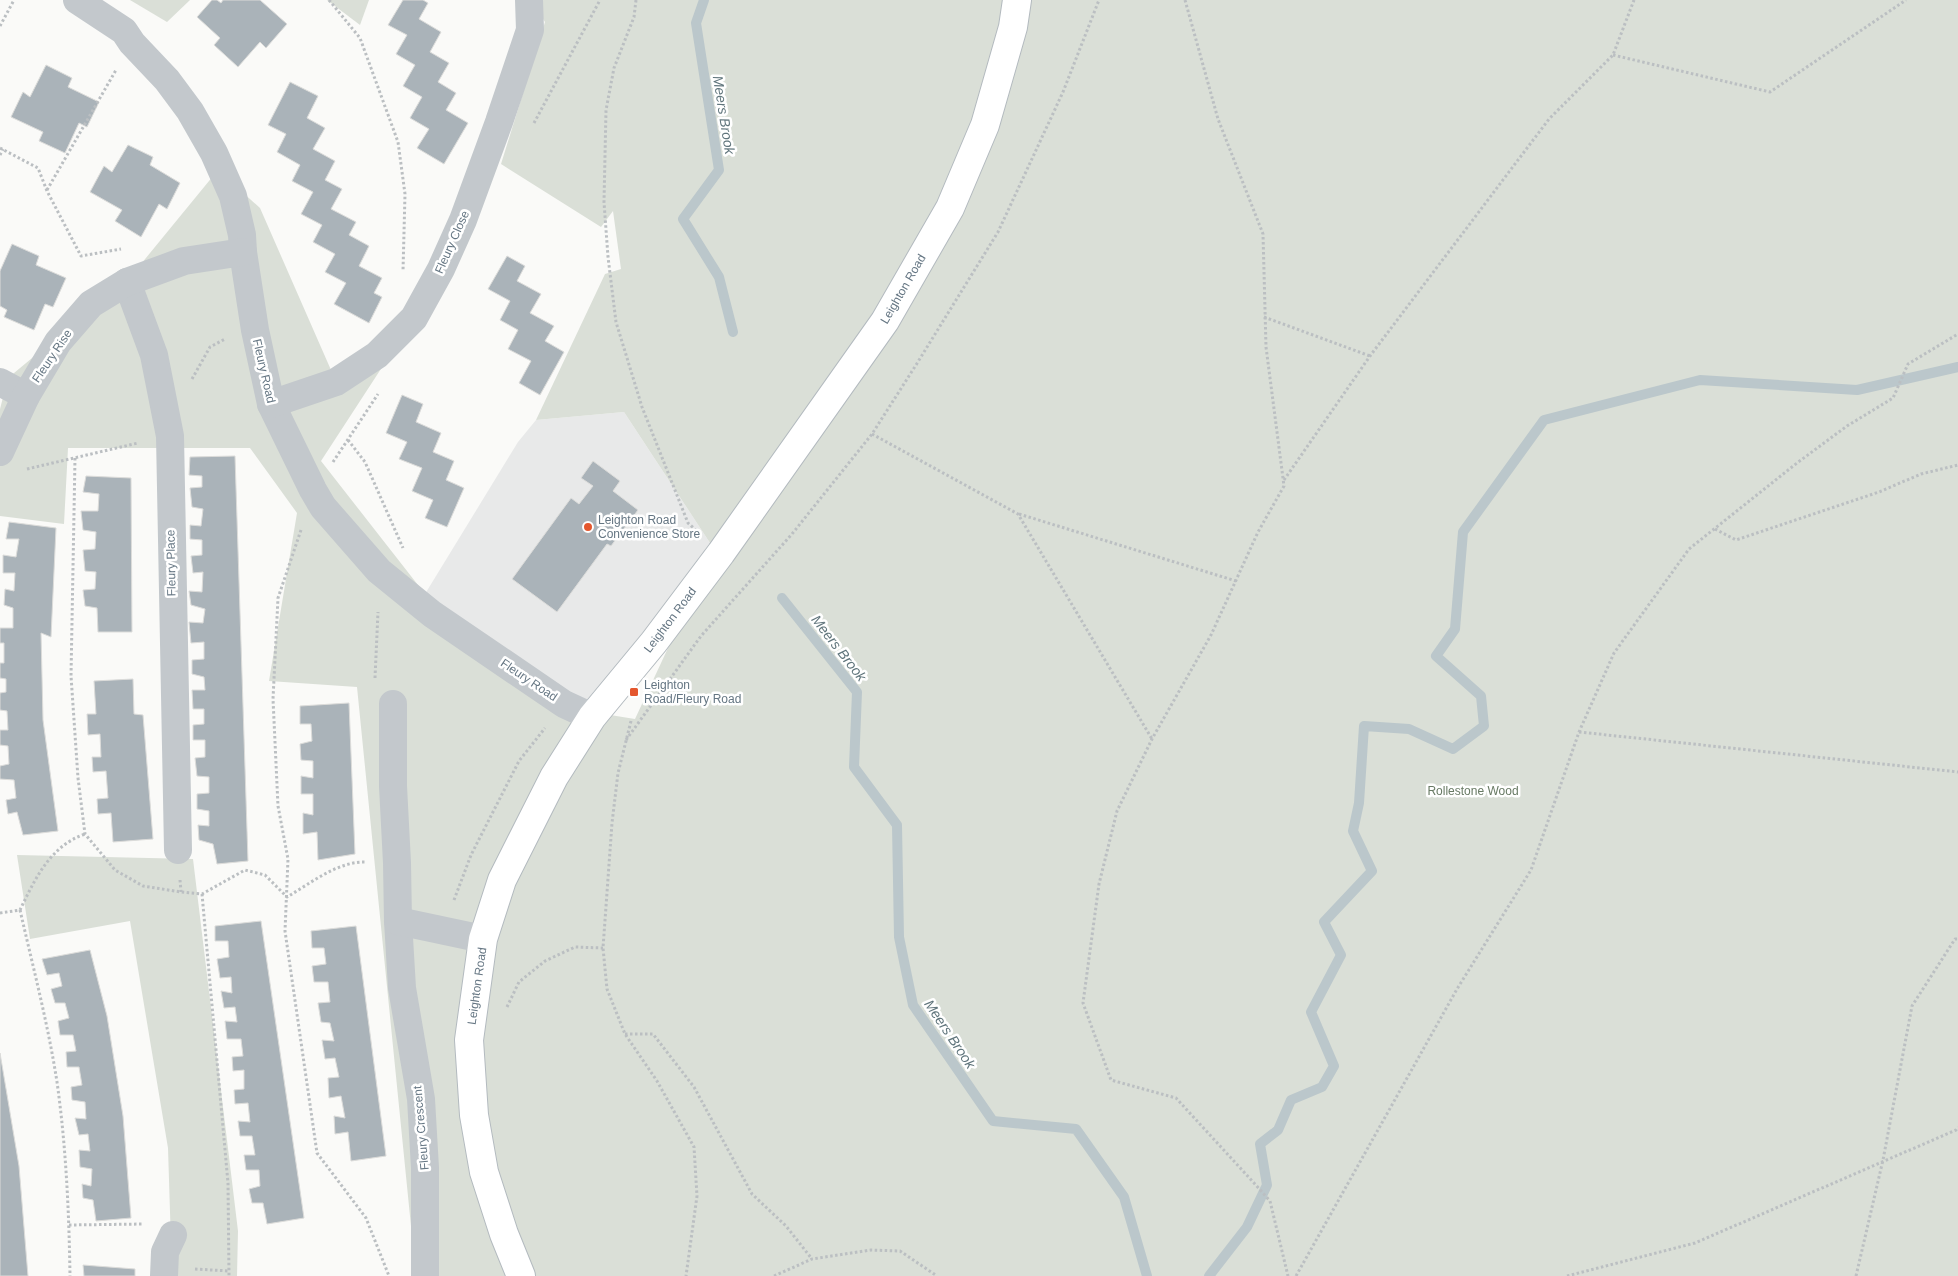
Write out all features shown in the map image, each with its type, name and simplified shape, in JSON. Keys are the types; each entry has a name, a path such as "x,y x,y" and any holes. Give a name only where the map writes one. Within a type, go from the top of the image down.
{"street":[{"name":"Fleury Close","path":"271,404 336,382 376,356 414,318 441,269 463,220 499,122 530,30 529,0"},
{"name":"Leighton Road","path":"521,1276 504,1234 484,1172 474,1115 469,1040 483,939 502,880 554,777 592,717 654,642 720,553 885,321 950,208 985,125 1013,27 1017,0"},
{"name":"Fleury Road","path":"84,2 124,31 132,43 167,80 190,111 214,153 233,196 242,235 255,330 271,404 318,498 380,571 432,614 564,704 592,717"},
{"name":"Fleury Rise","path":"0,452 26,396 58,342 91,304 127,282 184,261 243,252"},
{"name":"Fleury Place","path":"127,282 154,355 170,436 178,850"},
{"path":"0,382 26,396"},
{"name":"Fleury Crescent","path":"393,704 393,786 398,921 402,988 421,1099 425,1168 425,1276"},
{"path":"398,921 483,939"},
{"path":"164,1276 165,1252 174,1235"}],"path":[{"path":"0,26 14,0"},
{"path":"329,0 360,38 398,142 405,194 403,272"},
{"path":"530,130 600,0"},
{"path":"636,0 634,17 614,68 606,110 604,202 616,322 642,407 688,523 720,553"},
{"path":"626,740 702,636 792,534 872,434 998,232 1063,92 1099,0"},
{"path":"1185,0 1218,119 1263,234 1266,347 1284,486 1258,532 1211,635 1152,739 1117,811 1099,884 1083,1003 1111,1080 1176,1098 1270,1202 1288,1276"},
{"path":"1284,480 1370,356 1549,119 1613,55 1634,0"},
{"path":"1613,55 1770,92 1906,0"},
{"path":"47,191 132,43"},
{"path":"0,154 2,148 38,168 47,191 81,256 128,247"},
{"path":"1264,316 1370,356"},
{"path":"1296,1276 1457,990 1531,870 1579,732 1614,653 1689,549 1796,463 1847,426 1893,398 1908,364 1958,334"},
{"path":"379,391 348,440 304,523 278,598 273,699 278,806 288,859 285,931 317,1152 366,1218 389,1276"},
{"path":"872,434 1018,514 1236,581"},
{"path":"348,440 365,462 404,551"},
{"path":"75,458 71,676 78,778 86,834 115,870 143,886 202,894 245,870 265,875 287,897"},
{"path":"1715,529 1736,540 1879,492 1921,474 1958,465"},
{"path":"1018,514 1152,739"},
{"path":"380,571 375,681 393,704"},
{"path":"633,714 618,773 602,948 607,989 625,1034 657,1081 694,1147 697,1196 686,1276"},
{"path":"1579,732 1958,772"},
{"path":"70,1276 65,1148 56,1080 20,910 38,874 56,851 74,838 86,834"},
{"path":"287,897 332,871 355,862 397,863"},
{"path":"202,894 228,1182 229,1276"},
{"path":"0,914 20,910"},
{"path":"1856,1276 1883,1160 1912,1006 1956,939 1958,939"},
{"path":"625,1034 653,1034 694,1088 752,1194 786,1226 812,1259"},
{"path":"1567,1276 1695,1243 1956,1130 1958,1127"},
{"path":"69,1225 154,1224 174,1235"},
{"path":"774,1276 812,1259 870,1250 900,1251 937,1276"}],"shaded area":[{"path":"624,412 714,549 579,710 425,594 518,442 536,420"}],"green space":[{"path":"130,0 190,0 167,22"},
{"path":"327,0 369,0 360,25"},
{"name":"Rollestone Wood","path":"531,0 1958,0 1958,1276 416,1276 357,687 269,681 297,513 250,448 68,448 64,524 0,516 0,409 8,378 132,275 218,170 260,208 331,370 390,355 321,461 425,594 579,710 635,719 714,549 624,412 536,420 605,274 621,269 613,211 601,227 501,164 545,22"},
{"path":"17,855 193,859 238,1231 237,1276 172,1276 168,1148 130,921 30,939"}],"building":[{"path":"212,0 217,0 221,3 223,0 260,0 287,24 266,48 260,42 238,67 214,45 220,38 197,17"},
{"path":"403,0 423,0 428,3 419,19 441,32 430,52 449,63 438,82 456,93 446,110 468,123 444,164 417,148 429,129 410,118 422,97 403,86 415,65 396,54 407,35 388,25"},
{"path":"46,65 72,78 68,87 99,102 87,127 79,123 65,153 39,141 43,132 11,117 23,92 30,97"},
{"path":"290,82 318,96 307,118 325,128 313,149 335,161 325,180 342,189 331,209 356,222 349,235 369,246 359,266 382,278 374,293 382,297 369,323 334,304 346,283 325,272 335,254 313,242 322,225 301,214 313,192 292,181 300,165 277,152 286,134 268,125"},
{"path":"128,145 153,157 150,165 180,183 167,209 159,204 141,237 115,221 122,210 90,192 104,166 112,172"},
{"path":"12,244 39,256 36,265 66,278 53,307 45,304 34,330 4,317 7,310 0,306 0,271"},
{"path":"507,256 525,266 517,281 541,294 530,313 554,326 545,341 564,352 540,395 519,383 531,361 508,349 518,330 500,320 510,301 488,289"},
{"path":"402,395 423,404 416,422 441,433 433,452 454,461 446,480 464,488 447,527 425,518 433,500 412,491 422,468 399,459 407,442 386,433"},
{"path":"235,456 248,861 217,864 213,844 199,840 198,825 209,826 209,811 197,809 197,794 209,793 209,777 197,776 195,758 205,757 205,740 193,740 193,725 204,724 204,709 193,709 192,690 205,690 204,677 192,674 192,660 204,659 204,642 191,643 189,622 203,623 205,609 191,605 189,591 202,592 203,572 193,573 191,556 202,555 202,540 190,539 190,525 201,526 203,509 192,507 190,488 202,487 202,476 189,475 190,457"},
{"name":"Leighton Road Convenience Store","path":"593,461 620,481 613,491 638,510 611,546 607,544 557,612 512,579 571,498 579,504 593,486 581,478"},
{"path":"86,476 131,478 132,632 98,632 97,608 85,606 83,590 95,589 96,572 85,571 83,550 95,549 96,532 83,530 81,511 98,511 99,494 83,492"},
{"path":"9,522 56,528 51,637 41,633 43,720 58,831 23,835 17,812 8,814 6,800 16,798 14,780 0,779 0,766 9,764 8,746 0,745 0,730 8,730 7,711 0,710 0,693 6,692 6,679 0,678 0,663 4,663 4,643 0,643 0,628 13,628 13,608 4,605 5,589 14,591 15,573 3,573 3,555 16,557 19,539 6,539"},
{"path":"133,679 134,714 143,715 153,839 113,842 111,813 98,814 97,799 108,798 106,771 93,772 92,757 101,757 100,734 88,735 87,714 96,714 94,681"},
{"path":"349,703 355,854 318,860 317,832 303,834 303,813 313,815 313,794 301,794 301,776 313,778 313,761 301,760 300,744 312,741 311,724 300,724 300,706"},
{"path":"261,921 304,1218 267,1224 263,1203 252,1203 249,1189 260,1186 259,1170 246,1170 244,1155 255,1155 252,1136 240,1136 238,1121 250,1122 248,1103 235,1104 234,1090 244,1089 244,1070 233,1071 232,1057 243,1056 241,1039 227,1039 225,1021 237,1022 235,1007 224,1008 221,991 232,993 231,977 220,978 217,959 229,957 228,941 215,941 215,926"},
{"path":"356,926 386,1156 351,1161 348,1132 335,1134 334,1116 345,1118 341,1096 329,1098 328,1078 339,1077 335,1058 325,1059 322,1040 334,1041 330,1023 321,1022 318,1003 330,1002 328,982 314,982 312,966 326,964 324,948 312,948 311,931"},
{"path":"90,950 107,1016 123,1116 131,1218 96,1221 93,1200 83,1198 82,1184 91,1186 92,1169 80,1167 79,1150 90,1151 88,1134 79,1135 75,1118 86,1119 85,1102 72,1100 71,1087 82,1085 79,1067 67,1067 66,1052 76,1051 73,1035 60,1035 58,1021 69,1018 65,1003 55,1003 51,989 62,986 59,973 47,975 42,959"},
{"path":"0,1053 19,1166 28,1276 0,1276"},
{"path":"83,1265 135,1269 135,1276 84,1276"}],"waterway":[{"name":"Meers Brook","path":"704,0 696,23 719,170 683,219 719,277 733,332"},
{"path":"1209,1276 1247,1227 1267,1185 1260,1144 1278,1130 1291,1100 1322,1087 1334,1066 1311,1012 1341,955 1324,922 1372,871 1353,831 1359,803 1364,726 1409,729 1453,749 1484,726 1481,696 1436,656 1455,629 1463,532 1544,420 1700,380 1857,390 1958,367"},
{"name":"Meers Brook","path":"782,598 857,692 854,767 897,825 899,937 913,1005 993,1121 1076,1129 1124,1197 1147,1276"}],"place":[{"name":"Leighton Road Convenience Store","path":"588,527"},
{"name":"Leighton Road/Fleury Road","path":"634,692"}]}
